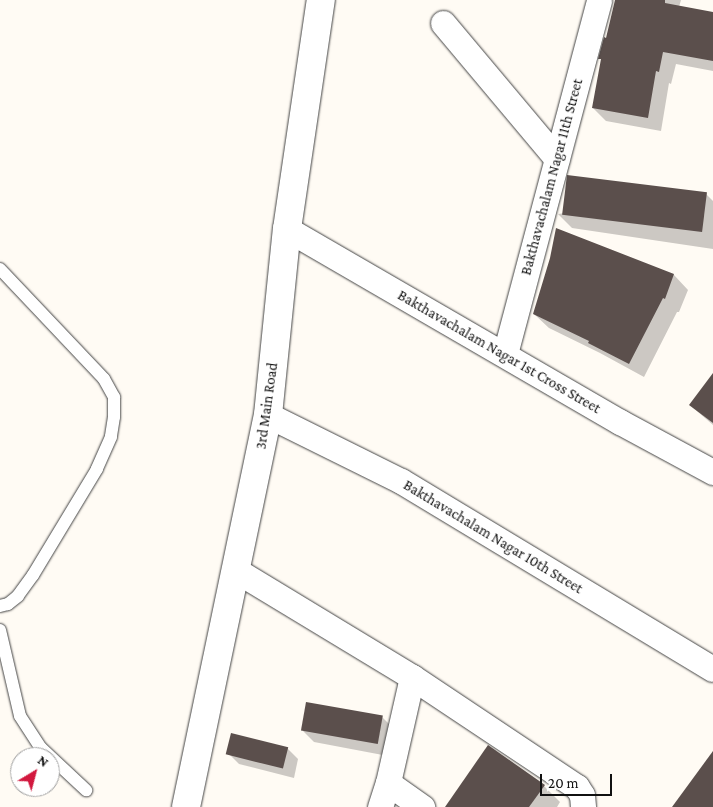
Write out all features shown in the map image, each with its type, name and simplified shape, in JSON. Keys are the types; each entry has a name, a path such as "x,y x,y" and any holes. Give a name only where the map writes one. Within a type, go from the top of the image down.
{"street":[{"name":"3rd Main Road","path":"186,807 237,571 268,415 287,229 321,0"},
{"name":"Bakthavachalam Nagar 11th Street","path":"505,354 599,0"},
{"path":"443,22 557,159"},
{"name":"Bakthavachalam Nagar 1st Cross Street","path":"287,229 620,422 713,472"},
{"name":"Bakthavachalam Nagar 10th Street","path":"268,415 401,481 713,670"},
{"path":"237,571 412,677 577,787 582,795 583,807"},
{"path":"380,807 388,784 412,677"},
{"path":"388,784 422,807"}],"lane":[{"path":"0,268 104,379 114,397 114,416 111,437 96,469 33,576 18,596 8,604 0,606"},
{"path":"0,630 20,716 41,748 86,790"}],"building":[{"path":"615,0 665,0 665,3 713,12 713,61 663,52 659,72 656,71 648,118 592,108 601,59 598,59 604,37 606,38"},
{"path":"567,175 707,192 702,232 562,215"},
{"path":"556,228 674,274 665,299 663,298 629,364 588,343 589,341 533,314 550,258"},
{"path":"713,373 713,423 689,405"},
{"path":"306,702 383,716 378,744 301,731"},
{"path":"231,733 288,747 283,769 226,754"},
{"path":"488,745 545,785 529,807 445,807"},
{"path":"713,751 713,807 672,807"}]}
